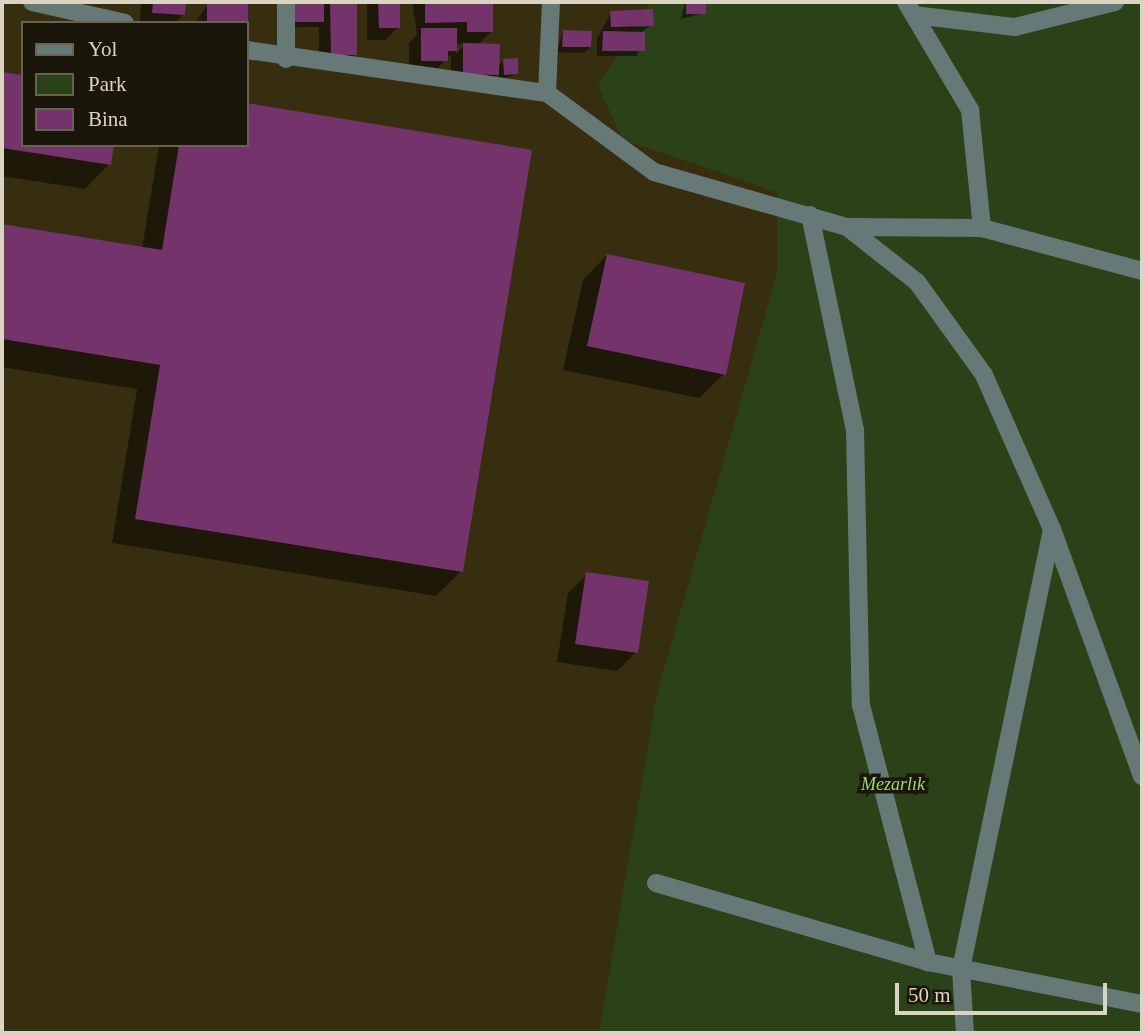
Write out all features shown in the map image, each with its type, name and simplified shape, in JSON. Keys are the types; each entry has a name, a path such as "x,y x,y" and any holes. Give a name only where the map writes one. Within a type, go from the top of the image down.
{"street":[{"path":"32,2 116,21"},
{"path":"286,2 286,59"},
{"path":"547,93 551,2"},
{"path":"910,8 1015,27 1115,2"},
{"path":"910,8 970,110 982,228"},
{"path":"248,50 286,59 547,93 654,172 847,227 982,228 1142,271"},
{"path":"810,215 855,430 861,705 928,962"},
{"path":"847,227 917,282 984,375 1052,528 1142,776"},
{"path":"964,1033 961,969 1052,528"},
{"path":"656,883 928,962 1142,1004"}],"green space":[{"name":"Mezarlık","path":"651,2 1142,2 1142,1033 599,1033 657,693 777,273 777,192 623,140 598,86"}],"building":[{"path":"153,2 186,2 185,15 152,13"},
{"path":"207,2 248,3 248,21 207,21"},
{"path":"294,2 324,2 324,22 294,22"},
{"path":"330,2 357,2 357,55 331,55"},
{"path":"378,2 400,2 400,28 379,28"},
{"path":"425,2 493,4 493,32 467,32 467,22 425,23"},
{"path":"686,2 706,2 706,14 686,14"},
{"path":"653,9 654,26 611,27 610,11"},
{"path":"421,28 457,28 457,51 448,51 448,61 421,61"},
{"path":"563,30 592,31 591,47 562,47"},
{"path":"603,31 645,32 645,51 602,51"},
{"path":"463,43 500,44 499,75 463,74"},
{"path":"518,58 518,74 504,75 503,59"},
{"path":"2,72 21,75 21,147 114,147 111,165 2,148"},
{"path":"248,103 532,150 463,572 135,519 160,365 2,339 2,224 162,250 179,147 248,147"},
{"path":"607,254 745,283 726,375 587,346"},
{"path":"586,572 649,581 638,653 575,644"}]}
